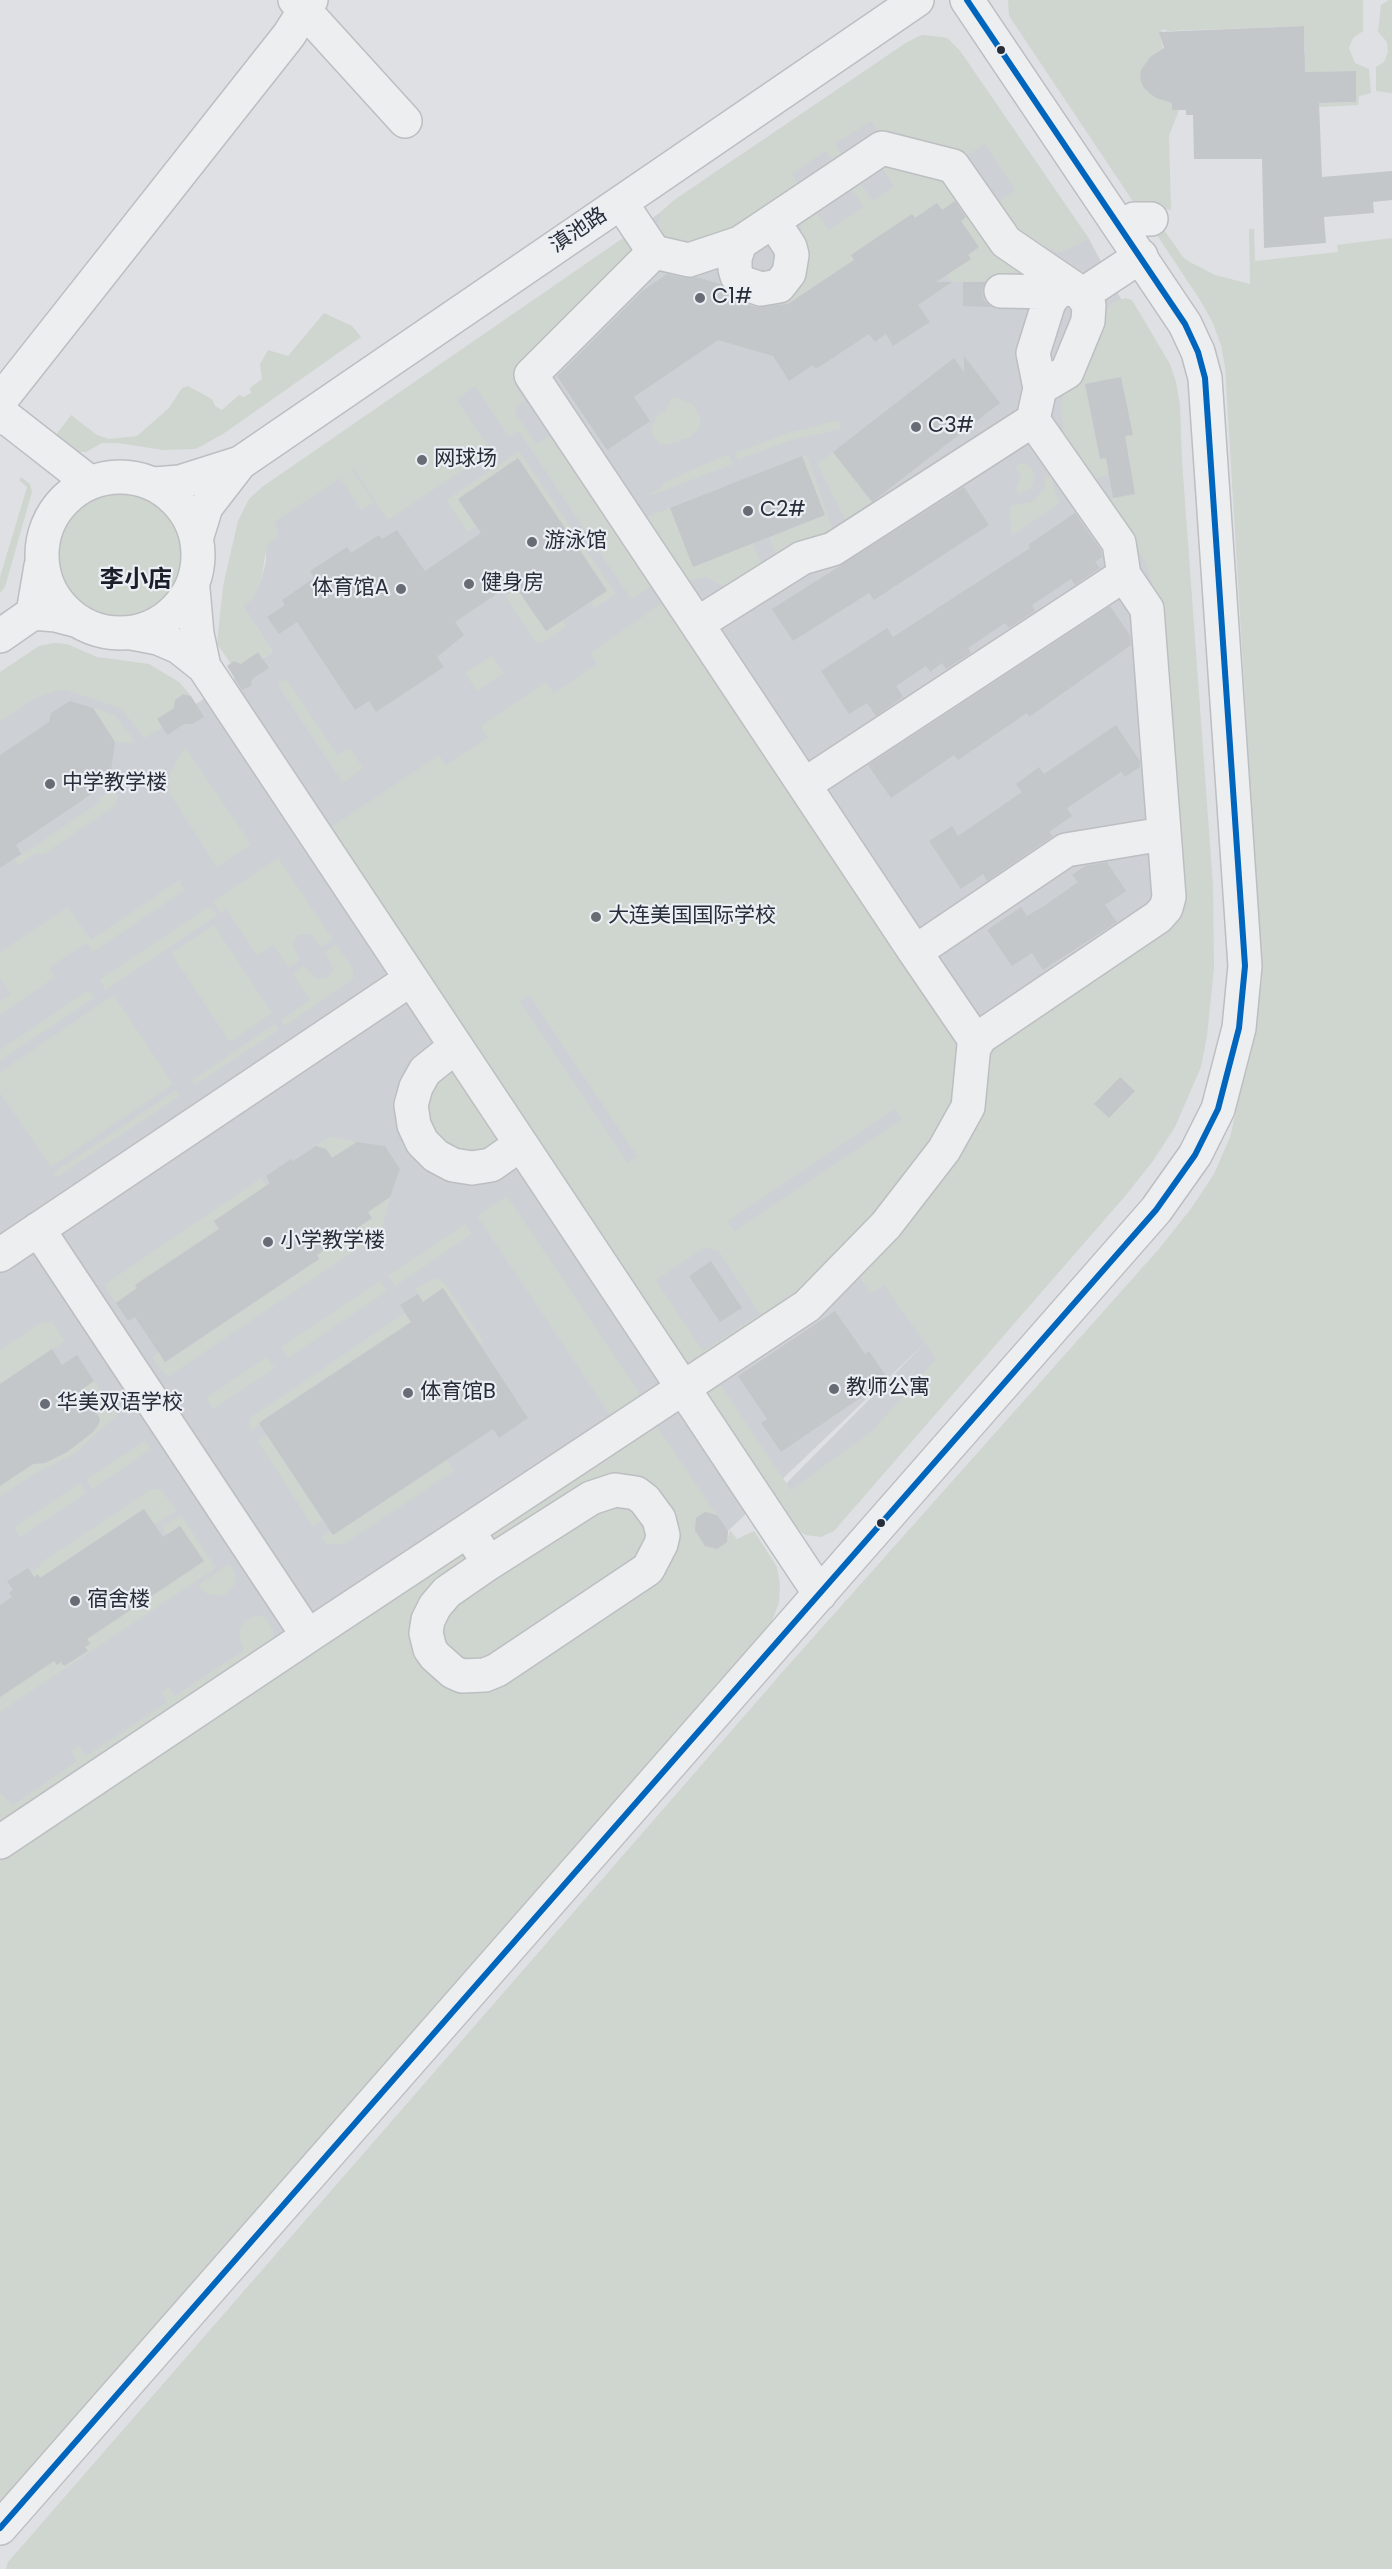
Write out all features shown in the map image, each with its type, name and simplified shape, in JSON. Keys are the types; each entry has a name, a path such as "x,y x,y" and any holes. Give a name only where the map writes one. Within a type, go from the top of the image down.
{"street":[{"name":"滇池路","path":"240,463 917,0"},
{"path":"0,2528 1156,1210 1199,1148 1218,1108 1229,1073 1244,999 1245,966 1205,378 1198,352 1185,324 1141,256 1136,223 967,0"},
{"path":"0,400 289,35 304,3 405,121"},
{"path":"621,203 654,252 689,260 740,243 882,148 953,166 1006,242 1089,305 1088,321 1067,372 1040,388"},
{"path":"740,243 735,258 737,276 743,283 761,289 779,286 789,273 792,255 790,247 773,221"},
{"path":"654,252 531,375 977,1043"},
{"path":"697,624 802,558 833,549 1033,420 1040,388 1033,352 1049,302 1141,256"},
{"path":"1001,291 1070,291"},
{"path":"0,418 7,418 80,488"},
{"path":"0,1842 807,1306 886,1226 944,1150 968,1107 974,1045 994,1027 1158,917 1166,908 1169,897 1147,609 1125,575 1119,543 1033,420"},
{"path":"0,438 80,488"},
{"path":"153,484 180,482 240,463"},
{"path":"204,668 196,626 193,589 197,562 197,536 206,507 240,463"},
{"path":"33,613 41,566 42,538 52,513 80,488 119,476 145,480 168,492 186,512 197,536"},
{"path":"41,566 49,588 75,620"},
{"path":"804,785 1125,575"},
{"path":"132,633 165,619 193,589"},
{"path":"0,636 33,613 56,615 75,620 93,630 158,638 179,647 204,668 820,1594"},
{"path":"915,952 1066,850 1163,834"},
{"path":"0,1255 411,979"},
{"path":"455,1047 426,1071 416,1087 411,1105 414,1125 422,1142 436,1156 453,1165 472,1168 491,1164 521,1144"},
{"path":"38,1229 262,1591 308,1636"},
{"path":"615,1490 636,1493 645,1500 659,1519 663,1534 661,1544 648,1569 507,1664 485,1675 462,1676 441,1663 430,1649 426,1633 428,1620 435,1606 447,1592 489,1563 591,1498 615,1490"},
{"path":"468,1531 489,1563"}],"shaded area":[{"path":"1008,0 1363,0 1363,31 1353,38 1349,48 1355,63 1369,69 1371,93 1359,96 1358,105 1302,108 1302,98 1321,103 1356,102 1355,71 1320,72 1301,80 1305,51 1304,26 1168,31 1163,29 1160,33 1163,51 1150,57 1141,70 1143,87 1156,98 1172,102 1172,110 1179,110 1169,136 1171,210 1136,206 1009,16"},
{"path":"1392,0 1392,93 1376,91 1376,67 1384,62 1388,52 1387,42 1378,32 1381,5"},
{"name":"大连美国国际学校","path":"922,35 947,38 960,51 1089,239 1121,299 1155,414 1152,1108 817,1501 791,1490 762,1508 926,1342 728,1531 727,1542 717,1549 0,1851 0,712 51,678 103,696 156,731 273,652 243,606 261,581 266,561 266,529 464,349 661,212 673,201 906,43"},
{"path":"922,35 947,38 960,51 1089,239 1060,253 1021,237 997,203 1015,190 985,144 968,155 883,137 871,121 835,144 846,161 837,167 826,151 792,174 804,190 747,228 684,251 668,242 658,221 661,212 673,201 906,43"},
{"path":"888,166 949,179 1034,277 1001,281 952,282 947,275 970,259 955,201 942,210 937,203 915,218 912,214 851,255 854,260 788,304 775,300 799,268 801,224 817,213 829,230 864,207 852,190 861,184 873,201 894,186 883,169"},
{"path":"1151,226 1162,227 1188,261 1215,275 1250,284 1249,229 1254,229 1255,261 1338,252 1337,245 1392,238 1392,2569 6,2569 8,2562 786,1668 1158,1250 1190,1210 1214,1174 1230,1137 1248,1059 1262,979 1225,367 1221,345 1212,321"},
{"path":"626,236 631,237 638,261 514,383 525,401 516,407 515,412 536,444 550,436 651,586 631,599 519,431 509,437 475,386 457,400 491,451 388,520 354,469 352,471 374,502 361,510 340,478 274,522 278,529 278,537 267,545 261,581 253,599 243,606 273,652 263,659 258,652 251,657 254,661 244,667 235,661 231,664 217,644 223,586 238,521 249,499 262,487"},
{"path":"1126,298 1132,300 1170,364 1180,405 1213,886 1214,968 1207,1036 1201,1067 1175,1127 1153,1161 1126,1195 834,1531 821,1537 805,1535 799,1530 778,1499 775,1500 704,1396 705,1387 715,1376 791,1490 873,1430 936,1359 884,1285 871,1293 856,1273 978,1057 1161,923 1161,620 1146,562 1105,503 1113,498 1109,474 1093,480 1064,438 1061,406 1066,382 1101,314 1114,302"},
{"path":"324,313 352,326 361,337 223,434 196,449 163,450 118,443 102,443 86,452 80,452 73,450 55,436 71,415 97,435 109,439 137,436 169,408 182,388 188,386 212,399 215,406 222,410 239,395 244,397 251,393 250,388 262,379 260,364 268,350 288,356"},
{"path":"672,398 693,404 700,417 699,428 689,438 682,439 678,443 660,445 651,432 653,424 659,413 665,411"},
{"path":"838,420 841,423 840,429 788,441 738,460 735,453 784,434"},
{"path":"519,451 616,594 595,608 590,601 607,590 518,459 458,499 476,526 468,532 446,500"},
{"path":"833,452 872,502 845,520 817,463"},
{"path":"729,454 733,464 652,495 651,493 663,486 662,483"},
{"path":"807,455 835,536 778,560 769,537 825,515 802,456"},
{"path":"1019,463 1032,469 1035,478 1031,488 1019,494 1016,489 1021,475 1016,468"},
{"path":"1051,476 1059,504 1011,536 1010,506 1032,502 1045,488 1044,477"},
{"path":"21,477 30,484 32,492 5,587 0,593 0,577 27,487 19,480"},
{"path":"119,493 143,498 163,511 176,531 181,555 176,579 163,599 143,612 119,617 95,612 75,599 62,579 57,555 62,531 75,511 95,498"},
{"path":"670,508 753,543 763,567 725,588 707,577 683,581 644,518"},
{"path":"517,588 546,631 563,620 567,626 544,642 537,643 505,596"},
{"path":"662,603 967,1053 952,1124 801,1299 688,1373 325,831 439,755 446,765 488,738 481,726 546,682 554,693 597,664 590,653","holes":["529,995 637,1156 628,1163 520,1002","895,1109 902,1119 734,1231 728,1221","704,1248 718,1250 760,1314 703,1351 656,1280"]},
{"path":"54,643 67,644 97,657 149,664 179,682 191,696 183,694 175,700 176,710 157,719 162,727 145,738 120,708 65,690 35,698 0,722 0,672 39,646"},
{"path":"492,656 504,673 477,691 465,673"},
{"path":"286,679 338,755 350,748 363,768 343,783 277,684"},
{"path":"93,708 115,715 136,743 115,742"},
{"path":"185,747 251,844 217,867 169,793 170,773"},
{"path":"113,789 118,796 115,806 44,854 36,853 18,865 14,860 100,802 98,799"},
{"path":"278,858 333,939 321,947 310,934 298,935 293,945 300,960 289,968 273,945 257,955 226,909 221,913 213,901"},
{"path":"179,880 185,890 93,952 86,943 49,968 55,977 0,1015 0,1001 10,994 0,978 0,952 68,907 91,940"},
{"path":"210,906 217,915 106,990 99,980"},
{"path":"214,925 272,1013 230,1042 171,953"},
{"path":"336,944 354,970 353,979 285,1026 281,1020 310,1000 292,973 304,966 316,979 328,978 333,969 325,952"},
{"path":"89,990 94,998 0,1061 0,1050"},
{"path":"114,995 173,1084 51,1167 0,1093 0,1072"},
{"path":"275,1024 279,1030 195,1085 192,1080"},
{"path":"455,1047 521,1144 491,1165 436,1156 416,1087"},
{"path":"176,1090 180,1096 56,1178 53,1173"},
{"path":"330,1136 357,1142 332,1158 326,1149 316,1146"},
{"path":"261,1178 266,1186 214,1221 219,1229 135,1285 137,1288 116,1303 104,1285"},
{"path":"507,1196 642,1397 612,1418 477,1216"},
{"path":"390,1197 381,1233 169,1376 163,1373 152,1357 159,1352 166,1362 319,1259 317,1255 372,1218 368,1212"},
{"path":"465,1224 472,1234 395,1286 388,1276"},
{"path":"435,1278 444,1282 484,1342 480,1344 443,1289 423,1302 415,1289"},
{"path":"380,1281 387,1291 288,1358 281,1347"},
{"path":"405,1313 411,1322 259,1422 260,1425 251,1431 249,1421 251,1417"},
{"path":"52,1322 65,1341 0,1384 0,1350 40,1323"},
{"path":"267,1357 275,1368 213,1409 206,1398"},
{"path":"94,1381 117,1415 74,1454 34,1474 0,1496 0,1486 33,1464 46,1463 67,1452 93,1432 100,1419 81,1390"},
{"path":"651,1417 717,1515 705,1512 696,1518 695,1530 705,1546 717,1549 726,1542 730,1530 737,1539 754,1531 777,1567 780,1585 779,1603 769,1628 0,2504 0,1851"},
{"path":"267,1435 323,1520 313,1527 258,1441"},
{"path":"145,1441 151,1449 92,1489 86,1480"},
{"path":"447,1460 454,1471 344,1544 328,1544 321,1538 330,1531 333,1535"},
{"path":"80,1483 87,1493 20,1537 14,1527"},
{"path":"160,1489 177,1510 154,1525 143,1509 40,1578 38,1574 34,1577 31,1572 41,1565 40,1563 150,1490"},
{"path":"181,1515 216,1568 0,1712 0,1697 54,1661 57,1665 61,1662 64,1666 87,1651 85,1647 90,1644 87,1639 203,1562 180,1526 167,1534 162,1527"},
{"path":"230,1564 236,1575 233,1587 226,1594 218,1596 207,1594 198,1585"},
{"path":"255,1615 263,1616 268,1621 274,1632 273,1643 0,1828 0,1793 13,1805 77,1761 71,1751 79,1746 86,1756 167,1702 161,1692 169,1687 175,1696 244,1650 239,1635 240,1628 245,1621"}],"building":[{"path":"1304,26 1305,72 1356,71 1356,102 1319,103 1322,177 1392,171 1392,200 1373,202 1374,213 1324,217 1326,243 1264,248 1262,159 1194,159 1193,115 1186,115 1186,110 1172,110 1172,103 1149,93 1143,87 1140,78 1141,70 1150,57 1164,48 1159,32"},
{"name":"C1#","path":"955,201 966,217 961,221 979,247 968,255 971,259 936,282 952,282 918,305 930,322 893,346 886,334 875,342 869,334 816,369 813,365 789,381 773,356 718,340 634,397 650,421 607,450 557,376 641,292 667,274 685,278 696,277 721,284 737,301 755,307 788,304 854,260 851,255 912,214 915,218 937,203 942,210"},
{"path":"963,282 985,282 982,291 984,300 991,307 963,306"},
{"name":"C3#","path":"964,356 1000,403 872,502 833,452 954,358 964,372"},
{"path":"1121,377 1133,435 1125,436 1135,494 1113,498 1106,458 1100,459 1085,384"},
{"name":"C2#","path":"802,456 825,515 693,567 670,508"},
{"name":"体育馆A","path":"518,458 607,591 546,631 513,583 455,622 464,635 437,657 444,667 376,712 369,701 355,710 297,622 279,634 267,617 285,605 282,600 314,578 310,571 347,547 351,553 379,535 382,539 397,530 425,571 481,533 458,499"},
{"path":"964,487 989,525 874,600 869,593 793,641 772,609"},
{"path":"1075,513 1101,550 1102,557 1095,562 1100,568 1075,585 1071,579 1032,605 1035,611 1009,628 1005,623 968,648 971,653 946,669 942,663 930,672 926,666 896,686 903,697 876,716 867,703 849,714 821,671 887,628 893,637 1030,548 1028,545"},
{"path":"1110,606 1130,635 1131,645 1029,717 1027,713 958,760 954,755 891,798 868,765"},
{"path":"258,652 269,668 252,679 251,686 242,690 227,666 234,661 241,664"},
{"path":"183,694 191,696 204,717 192,724 184,724 167,735 157,719 174,708 175,700"},
{"name":"中学教学楼","path":"70,701 93,708 115,742 110,778 92,791 93,793 16,845 21,854 0,868 0,755 49,722 51,713"},
{"path":"1116,725 1140,761 1140,767 1125,777 1121,772 1067,808 1072,816 1049,832 1053,836 987,881 983,874 961,889 929,841 952,826 958,836 1022,792 1016,784 1039,767 1044,774"},
{"path":"1107,862 1126,891 1105,905 1117,922 1043,970 1032,953 1012,966 987,930 1021,907 1027,916 1078,882 1072,875 1085,866"},
{"path":"1120,1077 1135,1091 1109,1118 1094,1104"},
{"name":"小学教学楼","path":"357,1142 385,1146 400,1169 390,1197 368,1212 372,1218 317,1255 319,1259 165,1362 135,1317 128,1321 116,1303 137,1288 135,1285 219,1229 214,1221 270,1183 266,1176 291,1159 293,1161 316,1146 326,1149 332,1158"},
{"path":"711,1261 742,1308 720,1322 689,1276"},
{"name":"体育馆B","path":"443,1288 528,1418 499,1438 493,1429 333,1535 259,1423 411,1322 400,1305 418,1294 423,1302"},
{"name":"教师公寓","path":"835,1311 865,1354 869,1351 888,1379 781,1452 761,1423 767,1419 738,1376"},
{"name":"华美双语学校","path":"52,1349 62,1365 77,1355 94,1381 81,1390 100,1419 99,1424 93,1432 67,1452 45,1463 33,1464 0,1486 0,1384"},
{"name":"宿舍楼","path":"144,1509 163,1537 180,1526 204,1561 87,1639 90,1644 85,1647 88,1651 64,1666 61,1662 57,1665 54,1661 0,1697 0,1605 12,1597 9,1593 13,1590 7,1581 28,1568 34,1577 38,1574 40,1578"},
{"path":"705,1512 717,1515 728,1531 727,1542 717,1549 705,1546 695,1530 696,1518"}],"transit line":[{"path":"0,2528 1156,1210 1195,1155 1218,1109 1239,1028 1245,966 1205,378 1198,352 1185,324 967,0"}],"place":[{"name":"C1#","path":"700,298"},
{"name":"C3#","path":"916,427"},
{"name":"网球场","path":"422,460"},
{"name":"C2#","path":"748,511"},
{"name":"游泳馆","path":"532,542"},
{"name":"健身房","path":"469,584"},
{"name":"体育馆A","path":"401,589"},
{"name":"中学教学楼","path":"50,784"},
{"name":"大连美国国际学校","path":"596,917"},
{"name":"小学教学楼","path":"268,1242"},
{"name":"教师公寓","path":"834,1389"},
{"name":"体育馆B","path":"408,1393"},
{"name":"华美双语学校","path":"45,1404"},
{"name":"宿舍楼","path":"75,1601"}],"district":[{"name":"李小店","path":"136,581"}]}
